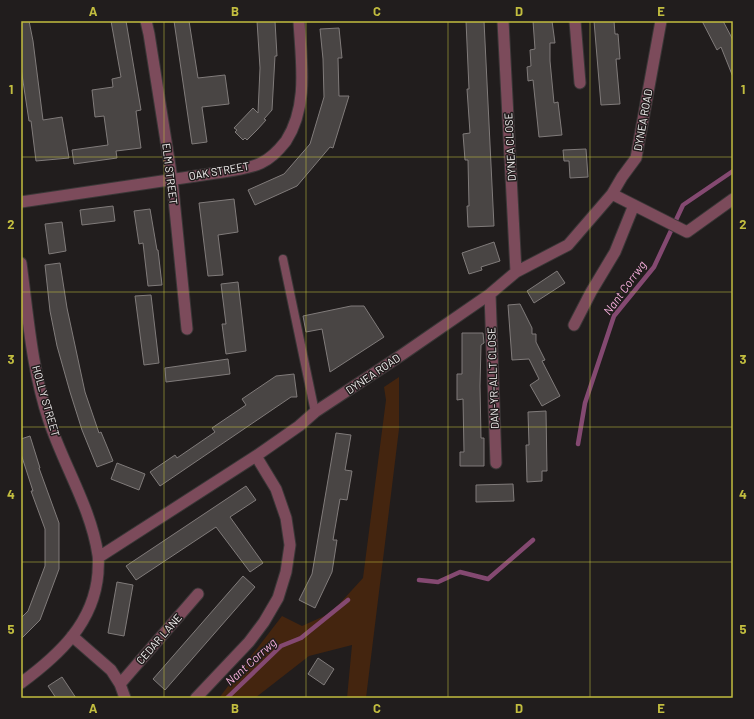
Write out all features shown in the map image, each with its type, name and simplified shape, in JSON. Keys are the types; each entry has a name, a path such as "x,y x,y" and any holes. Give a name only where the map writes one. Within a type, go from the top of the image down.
{"street":[{"name":"ELM STREET","path":"146,21 172,179 187,329"},
{"name":"OAK STREET","path":"21,202 236,170 261,164 279,151 293,129 301,102 302,70 298,21"},
{"name":"DYNEA CLOSE","path":"503,21 516,272"},
{"path":"575,21 580,83"},
{"name":"DYNEA ROAD","path":"99,557 256,456 299,426 316,412 490,294 516,272 568,245 612,194 636,158 660,21"},
{"path":"612,194 687,232 733,198"},
{"path":"574,325 591,292 615,252 634,205"},
{"name":"HOLLY STREET","path":"21,263 35,364 49,421 86,511 99,557"},
{"name":"DAN-YR-ALLT CLOSE","path":"490,294 496,463"},
{"path":"196,698 249,642 264,622 278,598 286,572 290,545 286,518 276,489 256,456"},
{"path":"21,683 55,656 82,622 91,605 97,581 99,557"},
{"name":"CEDAR LANE","path":"120,684 198,594"},
{"path":"72,636 110,670 120,684 125,698"}],"lane":[{"path":"283,259 316,412"}],"shaded area":[{"path":"399,377 399,429 366,698 347,698 352,645 309,656 255,698 219,698 282,616 302,626 331,613 363,578 386,400 384,387"}],"building":[{"path":"21,21 29,21 43,120 62,117 69,158 36,161 31,121 29,121 21,68"},
{"path":"111,21 126,21 141,110 136,111 141,148 116,151 117,158 74,164 72,150 108,145 104,116 95,117 92,90 113,87 112,79 121,77"},
{"path":"174,21 189,21 198,78 225,75 229,104 202,107 207,142 192,144"},
{"path":"257,21 275,21 277,56 275,56 272,110 257,130 247,140 245,138 243,140 235,132 237,130 234,128 253,108 258,113 260,68"},
{"path":"466,21 484,21 494,226 468,227 468,160 465,160 463,134 470,133 467,89 469,89"},
{"path":"533,21 552,21 555,43 550,43 550,61 554,103 558,102 562,135 539,137 533,80 528,81 527,67 531,66 530,50 535,49"},
{"path":"594,21 614,21 615,34 618,34 620,59 616,59 620,104 601,105"},
{"path":"702,21 723,21 733,40 733,77 721,47 717,50"},
{"path":"339,28 342,58 338,58 339,96 349,96 333,148 330,147 297,186 255,205 248,190 284,174 310,144 324,97 323,59 320,29"},
{"path":"586,149 588,177 570,178 569,161 564,161 563,150"},
{"path":"234,199 238,232 218,235 223,275 208,276 199,203"},
{"path":"113,206 115,221 82,225 80,210"},
{"path":"150,209 158,250 162,285 148,286 143,243 139,244 134,211"},
{"path":"62,222 66,251 49,254 45,224"},
{"path":"494,242 500,261 481,267 482,270 469,274 462,253"},
{"path":"60,263 67,308 85,392 99,433 101,432 113,461 97,467 82,430 70,392 57,346 50,311 45,265"},
{"path":"557,271 565,283 534,303 527,291"},
{"path":"238,282 246,351 226,354 222,324 226,324 221,284"},
{"path":"151,295 159,363 144,365 135,296"},
{"path":"520,304 532,328 532,334 536,334 536,342 545,360 542,361 560,396 542,406 530,385 539,379 529,359 512,360 508,305"},
{"path":"351,306 364,306 384,337 330,372 322,329 306,332 303,316"},
{"path":"462,333 483,333 484,343 481,345 480,386 481,438 484,438 484,466 460,466 460,452 464,452 463,399 457,400 457,374 462,374"},
{"path":"228,359 230,374 166,382 165,368"},
{"path":"294,374 297,397 291,397 160,486 150,472 175,455 177,458 215,432 212,428 246,405 242,399 276,376"},
{"path":"546,411 547,471 542,471 542,481 527,482 526,445 529,445 528,412"},
{"path":"336,433 351,435 345,470 352,471 347,500 340,499 333,540 337,540 332,572 315,608 299,600 312,574"},
{"path":"30,436 39,468 59,523 59,569 40,620 21,639 21,618 28,611 45,566 45,529 31,491 33,491 21,454 21,439"},
{"path":"117,463 145,474 139,490 111,479"},
{"path":"513,484 514,501 476,502 476,485"},
{"path":"246,486 256,500 230,517 263,563 250,572 216,527 136,580 126,566"},
{"path":"243,576 255,587 165,690 153,679"},
{"path":"117,582 133,585 124,636 108,633"},
{"path":"318,658 334,669 324,685 308,674"},
{"path":"62,677 76,698 56,698 48,686"}],"waterway":[{"name":"Nant Corrwg","path":"578,444 585,403 614,316 654,267 683,205 733,171"},
{"name":"Nant Corrwg","path":"419,580 438,582 460,572 488,579 533,540"},
{"name":"Nant Corrwg","path":"227,698 281,646 301,638 348,600"}]}
